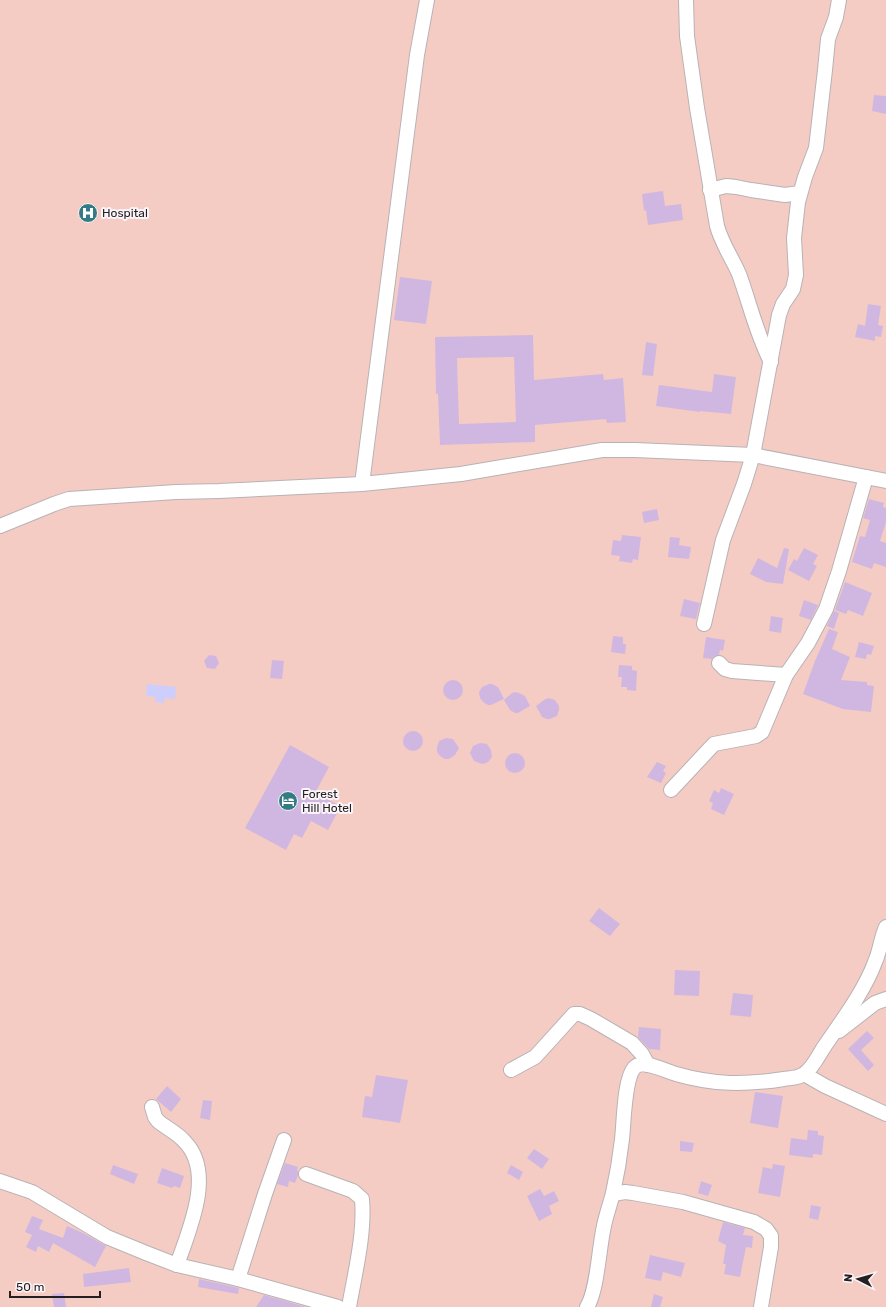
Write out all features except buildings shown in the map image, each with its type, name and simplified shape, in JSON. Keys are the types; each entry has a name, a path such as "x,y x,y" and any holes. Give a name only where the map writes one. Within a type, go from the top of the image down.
{"street":[{"path":"362,484 417,55 427,0"},
{"path":"686,0 687,36 697,108 719,235 738,273 757,332 771,362"},
{"path":"704,624 723,540 753,455 779,315 782,304 793,289 796,275 794,238 800,193 816,148 828,38 836,17 839,0"},
{"path":"710,190 726,186 736,186 751,190 785,195 800,193"},
{"path":"0,526 69,499 176,492 362,484 412,480 461,474 602,450 753,455 886,481"},
{"path":"671,790 714,744 760,734 786,675 808,644 826,609 839,571 866,477"},
{"path":"719,663 725,669 732,671 786,675"},
{"path":"587,1307 592,1295 603,1230 618,1165 630,1076 634,1067 638,1065 648,1065 682,1076 703,1081 722,1083 775,1080 796,1077 804,1074 811,1067 831,1037 867,979 875,963 886,927"},
{"path":"831,1037 875,1003 886,999"},
{"path":"511,1070 536,1057 574,1014 580,1014 592,1019 632,1043 642,1054 648,1065"},
{"path":"804,1074 825,1086 886,1114"},
{"path":"152,1107 158,1121 185,1141 190,1147 194,1153 198,1168 199,1182 196,1203 177,1265"},
{"path":"238,1279 284,1140"},
{"path":"306,1174 353,1190 362,1199 360,1238 350,1307"},
{"path":"0,1181 32,1192 107,1237 177,1265 238,1279 338,1307"},
{"path":"612,1194 625,1192 684,1202 754,1222 766,1229 771,1236 771,1247 761,1307"}],"shaded area":[{"path":"0,0 886,0 886,1307 0,1307"}],"water":[{"path":"147,684 176,687 175,699 165,698 164,703 155,702 156,697 146,696"}],"place":[{"name":"Hospital","path":"88,213"},
{"name":"Forest Hill Hotel","path":"288,801"}]}
